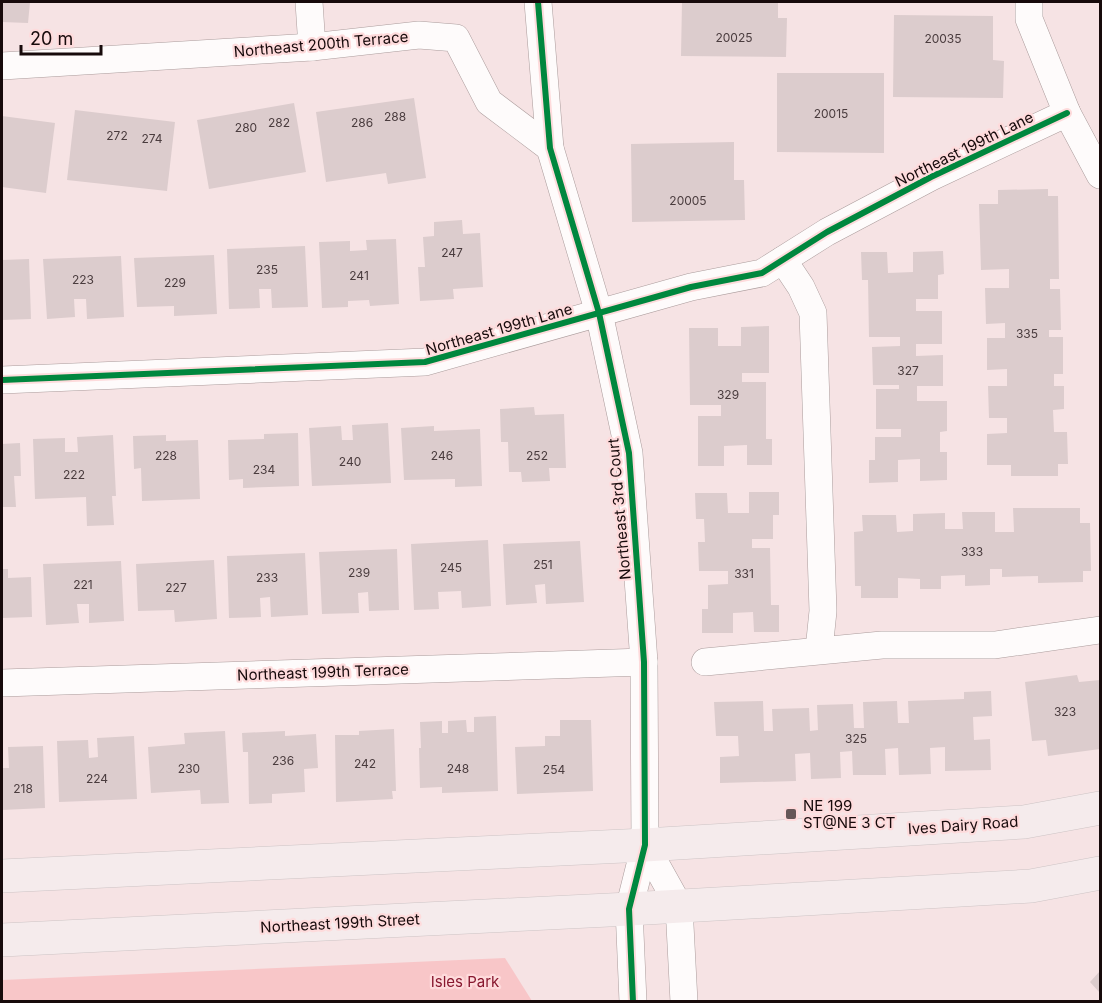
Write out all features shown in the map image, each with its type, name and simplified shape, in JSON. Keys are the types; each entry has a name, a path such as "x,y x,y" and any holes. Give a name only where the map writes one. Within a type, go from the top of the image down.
{"main road":[{"name":"Ives Dairy Road","path":"645,845 1024,822 1101,808"},
{"path":"2,876 645,845"},
{"path":"680,906 1031,886 1101,873"},
{"name":"Northeast 199th Street","path":"2,940 680,906"}],"street":[{"path":"309,2 312,47"},
{"name":"Northeast 3rd Court","path":"538,2 550,148 597,305 629,453 644,662 645,845 629,909 633,1002"},
{"path":"1029,2 1029,19 1067,113 1101,175"},
{"name":"Northeast 200th Terrace","path":"2,66 312,47 419,35 456,38 489,102 550,148"},
{"name":"Northeast 199th Lane","path":"2,380 425,362 597,305 688,271 746,258 783,260 827,232 930,177 1067,113"},
{"path":"783,260 801,287 813,313 824,611 819,650"},
{"path":"705,662 882,645 995,645 1101,630"},
{"name":"Northeast 199th Terrace","path":"2,682 644,662"},
{"path":"645,845 680,906 684,1002"}],"green space":[{"name":"Isles Park","path":"505,958 532,1001 2,1001 2,980"}],"building":[{"path":"2,2 30,2 28,23 2,22"},
{"path":"682,2 778,2 778,18 787,18 786,57 681,56"},
{"path":"894,15 993,16 993,60 1004,61 1003,98 893,97"},
{"path":"777,73 884,73 884,153 777,152"},
{"path":"414,98 426,178 388,184 386,173 326,182 316,112"},
{"path":"294,103 306,172 209,189 197,120"},
{"path":"75,110 175,122 167,191 67,180"},
{"path":"2,116 55,123 46,193 2,187"},
{"path":"734,142 734,180 744,180 745,220 632,222 631,144"},
{"path":"1048,189 1048,196 1058,196 1059,279 1050,279 1050,289 1060,289 1061,330 1049,330 1049,337 1063,337 1063,374 1054,374 1054,386 1064,386 1064,409 1053,410 1054,432 1067,432 1068,464 1058,464 1058,476 1011,476 1011,465 987,465 987,434 1007,433 1007,418 989,418 988,386 1007,386 1007,369 987,370 987,338 1005,338 1005,323 986,324 985,288 1009,288 1009,269 981,270 979,204 998,204 998,190"},
{"path":"462,220 463,234 480,233 483,287 453,289 454,299 420,301 418,267 425,267 423,237 434,236 434,222"},
{"path":"396,239 399,304 370,306 369,300 348,301 348,307 322,308 319,242 350,241 350,251 367,250 366,240"},
{"path":"305,246 308,307 272,308 271,289 259,289 260,308 229,309 227,249"},
{"path":"943,251 944,274 938,275 938,299 916,299 916,311 942,311 942,344 916,344 916,356 943,355 943,386 917,386 917,401 947,401 947,431 940,432 940,452 947,452 947,480 920,481 920,459 898,460 898,482 869,483 869,460 875,460 875,437 901,437 901,429 876,429 876,389 899,389 899,385 873,385 872,347 900,346 900,337 869,337 868,280 862,280 861,252 887,252 888,273 913,272 913,252"},
{"path":"214,255 217,314 174,316 174,306 137,307 134,258"},
{"path":"121,256 124,317 87,319 86,299 74,299 75,317 47,319 43,259"},
{"path":"29,259 31,319 2,320 2,260"},
{"path":"769,326 769,373 742,373 742,382 766,382 766,439 772,439 772,465 747,465 747,445 724,446 724,466 698,466 698,416 721,416 721,405 690,405 689,328 718,328 718,346 741,346 741,327"},
{"path":"534,407 535,415 564,414 566,468 549,468 550,481 522,482 521,472 509,472 508,442 501,442 500,409"},
{"path":"388,423 391,483 312,486 309,428 341,426 342,440 353,440 352,425"},
{"path":"434,426 434,431 480,429 482,486 455,487 455,479 404,480 401,428"},
{"path":"298,433 299,486 243,488 243,479 229,480 228,440 264,439 264,434"},
{"path":"113,435 116,496 112,496 114,525 87,526 86,497 35,499 33,439 65,438 65,452 78,452 77,437"},
{"path":"166,435 166,441 198,440 200,499 142,501 141,468 134,469 133,436"},
{"path":"20,443 21,476 14,476 16,507 2,507 2,444"},
{"path":"749,492 779,492 779,515 773,515 773,539 752,539 752,548 770,548 771,605 779,605 779,632 754,632 753,612 733,613 733,633 702,633 702,609 708,609 708,585 728,584 728,571 699,571 698,542 705,542 704,519 696,519 695,493 727,493 728,513 749,513"},
{"path":"1013,508 1080,508 1080,523 1090,523 1091,571 1083,571 1083,582 1038,583 1038,576 1002,577 1002,569 990,569 990,585 965,586 965,575 941,576 941,589 920,589 920,579 898,578 898,598 861,598 861,586 855,586 854,532 863,531 862,515 896,515 897,532 913,531 913,514 945,513 945,529 963,529 962,512 995,512 995,532 1014,532"},
{"path":"488,540 491,606 462,608 461,591 438,592 439,609 414,610 411,544"},
{"path":"580,541 584,602 546,604 545,584 535,585 537,603 506,605 503,544"},
{"path":"397,549 399,610 369,611 368,592 358,593 359,613 322,614 319,552"},
{"path":"305,553 308,615 271,617 270,597 260,598 261,617 229,618 227,556"},
{"path":"214,560 217,619 175,622 174,610 138,611 136,564"},
{"path":"121,561 124,621 89,623 89,604 77,604 79,623 46,625 43,564"},
{"path":"2,569 8,569 8,578 31,577 32,617 2,618"},
{"path":"1077,675 1079,682 1100,680 1100,749 1048,756 1046,740 1032,741 1025,682"},
{"path":"991,691 992,716 973,717 974,740 990,739 991,770 945,771 945,747 930,748 931,774 899,775 898,748 885,749 886,775 853,775 852,751 840,752 841,778 811,779 810,753 795,754 796,781 720,783 720,757 739,756 738,736 716,736 714,702 763,701 764,731 773,731 772,709 809,708 810,731 818,730 817,705 853,704 854,728 864,728 863,702 897,701 898,723 909,723 908,701 964,699 964,692"},
{"path":"496,716 498,791 442,793 442,787 420,788 420,722 442,721 442,733 448,733 448,721 466,720 467,732 474,732 474,717"},
{"path":"560,720 591,720 593,791 517,794 515,747 545,746 545,736 560,736"},
{"path":"394,729 396,791 392,791 393,799 336,802 335,735 359,735 359,731"},
{"path":"225,731 229,803 201,804 200,790 151,793 148,747 185,744 184,733"},
{"path":"285,731 285,736 316,734 318,768 304,769 305,792 272,794 272,803 249,804 248,752 243,752 242,733"},
{"path":"134,736 137,799 59,802 57,741 88,740 89,758 98,757 97,738"},
{"path":"43,746 45,808 2,810 2,768 9,768 8,747"},
{"path":"1100,971 1100,993 1090,982"}],"cycle path":[{"path":"538,2 550,148 599,313 629,453 644,662 645,845 629,909 633,1002"},
{"path":"2,380 425,362 691,287 762,273 827,232 931,177 1067,113"}],"place":[{"name":"NE 199 ST@NE 3 CT","path":"791,814"}]}
